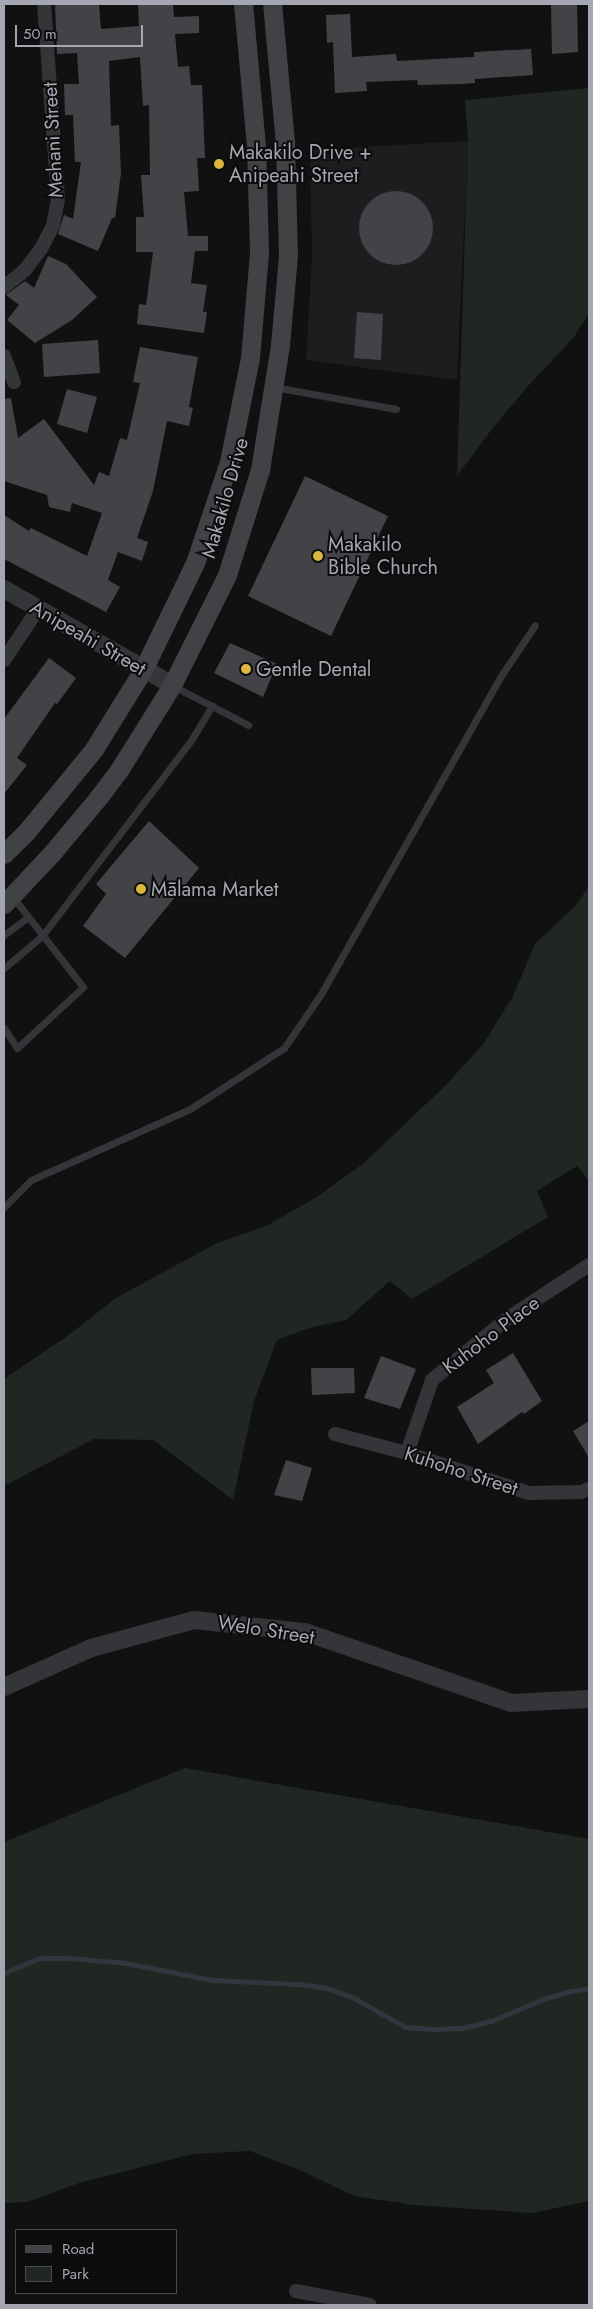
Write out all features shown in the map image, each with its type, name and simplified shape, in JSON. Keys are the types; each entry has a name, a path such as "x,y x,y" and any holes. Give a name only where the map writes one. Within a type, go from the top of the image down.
{"main road":[{"name":"Makakilo Drive","path":"4,854 27,831 94,749 143,670 195,563 228,462 250,358 259,252 256,146 243,4"},
{"name":"Makakilo Drive","path":"8,901 52,853 115,775 172,685 226,575 260,470 274,387 288,254 285,143 272,4"}],"street":[{"name":"Mehani Street","path":"4,287 25,270 41,250 52,225 58,199 44,4"},
{"path":"4,356 14,382"},
{"name":"Anipeahi Street","path":"4,589 172,685"},
{"path":"4,660 38,609"},
{"name":"Kuhoho Place","path":"407,1453 432,1380 508,1318 589,1265"},
{"name":"Kuhoho Street","path":"334,1434 407,1453 529,1493 581,1492 589,1489"},
{"name":"Welo Street","path":"4,1687 92,1648 194,1620 305,1632 510,1703 589,1699"},
{"path":"296,2291 370,2305"}],"lane":[{"path":"274,387 396,409"},
{"path":"4,1207 30,1180 190,1109 284,1048 321,994 501,676 535,625"},
{"path":"172,685 248,725"},
{"path":"4,968 42,936 192,739 212,706"},
{"path":"4,1028 17,1048 83,987 28,917 8,901"},
{"path":"4,936 28,917"}],"shaded area":[{"path":"468,141 457,380 306,360 312,255 310,150"}],"green space":[{"path":"589,88 589,313 574,337 529,385 492,429 457,476 468,141 465,100"},
{"path":"589,886 589,1181 577,1166 537,1191 548,1217 412,1299 390,1281 346,1320 309,1328 277,1340 254,1401 233,1500 153,1440 94,1439 4,1486 4,1379 70,1334 116,1298 215,1244 268,1225 317,1197 364,1163 447,1084 484,1043 513,996 535,944 576,905"},
{"path":"185,1768 589,1839 589,2201 532,2213 414,2205 354,2196 302,2171 250,2151 193,2154 82,2182 27,2202 4,2203 4,1842"}],"building":[{"path":"55,4 99,4 101,29 139,26 138,4 173,4 174,17 199,16 199,33 175,34 178,67 189,66 191,85 202,85 205,158 197,158 199,191 184,192 188,236 208,236 208,251 195,251 191,283 207,285 203,312 207,312 204,333 137,324 139,304 146,305 153,252 136,252 136,217 144,217 141,175 150,175 149,105 143,106 140,57 109,61 111,126 119,125 121,173 115,218 112,218 98,251 58,234 64,215 73,219 81,162 75,162 73,115 65,115 64,84 79,84 77,53 57,54"},
{"path":"551,4 577,4 578,52 552,54"},
{"path":"350,14 352,57 396,54 397,61 474,57 474,52 531,49 533,75 475,79 475,83 461,84 418,85 417,80 366,82 367,91 335,93 333,42 327,43 326,15"},
{"path":"396,191 410,194 422,202 430,214 433,228 430,242 422,254 410,262 396,265 382,262 370,254 362,242 359,228 362,214 370,202 382,194"},
{"path":"48,256 66,264 97,297 72,320 35,343 7,320 19,305 6,295 25,281 34,288"},
{"path":"357,312 383,314 381,360 354,358"},
{"path":"98,340 100,373 44,377 42,344"},
{"path":"140,347 198,357 189,407 193,408 189,426 167,421 153,491 137,538 148,542 142,561 118,552 108,580 120,587 106,612 4,559 4,515 29,531 31,528 87,556 102,513 72,503 70,512 49,507 47,495 4,481 4,399 11,398 18,438 44,419 94,485 99,472 109,476 120,438 127,440 140,383 133,382"},
{"path":"67,389 97,397 87,433 57,424"},
{"name":"Makakilo Bible Church","path":"305,476 388,516 331,636 248,596"},
{"name":"Gentle Dental","path":"230,643 277,664 263,697 214,673"},
{"path":"49,658 76,678 57,704 55,703 17,758 27,765 4,794 4,719"},
{"name":"Mālama Market","path":"149,821 199,868 125,958 83,926 106,894 96,884"},
{"path":"513,1353 542,1401 524,1414 522,1412 478,1444 457,1407 494,1383 486,1370"},
{"path":"381,1356 416,1369 400,1409 364,1398"},
{"path":"311,1368 354,1368 355,1393 312,1395"},
{"path":"589,1421 589,1458 573,1431"},
{"path":"286,1460 312,1468 302,1501 274,1495"}],"waterway":[{"path":"4,1973 40,1958 70,1958 126,1963 212,1980 298,1984 327,1988 354,1998 405,2027 433,2029 463,2028 491,2021 543,1999 589,1988"}],"place":[{"name":"Makakilo Drive + Anipeahi Street","path":"219,164"},
{"name":"Makakilo Bible Church","path":"318,556"},
{"name":"Gentle Dental","path":"246,669"},
{"name":"Mālama Market","path":"141,889"}]}
